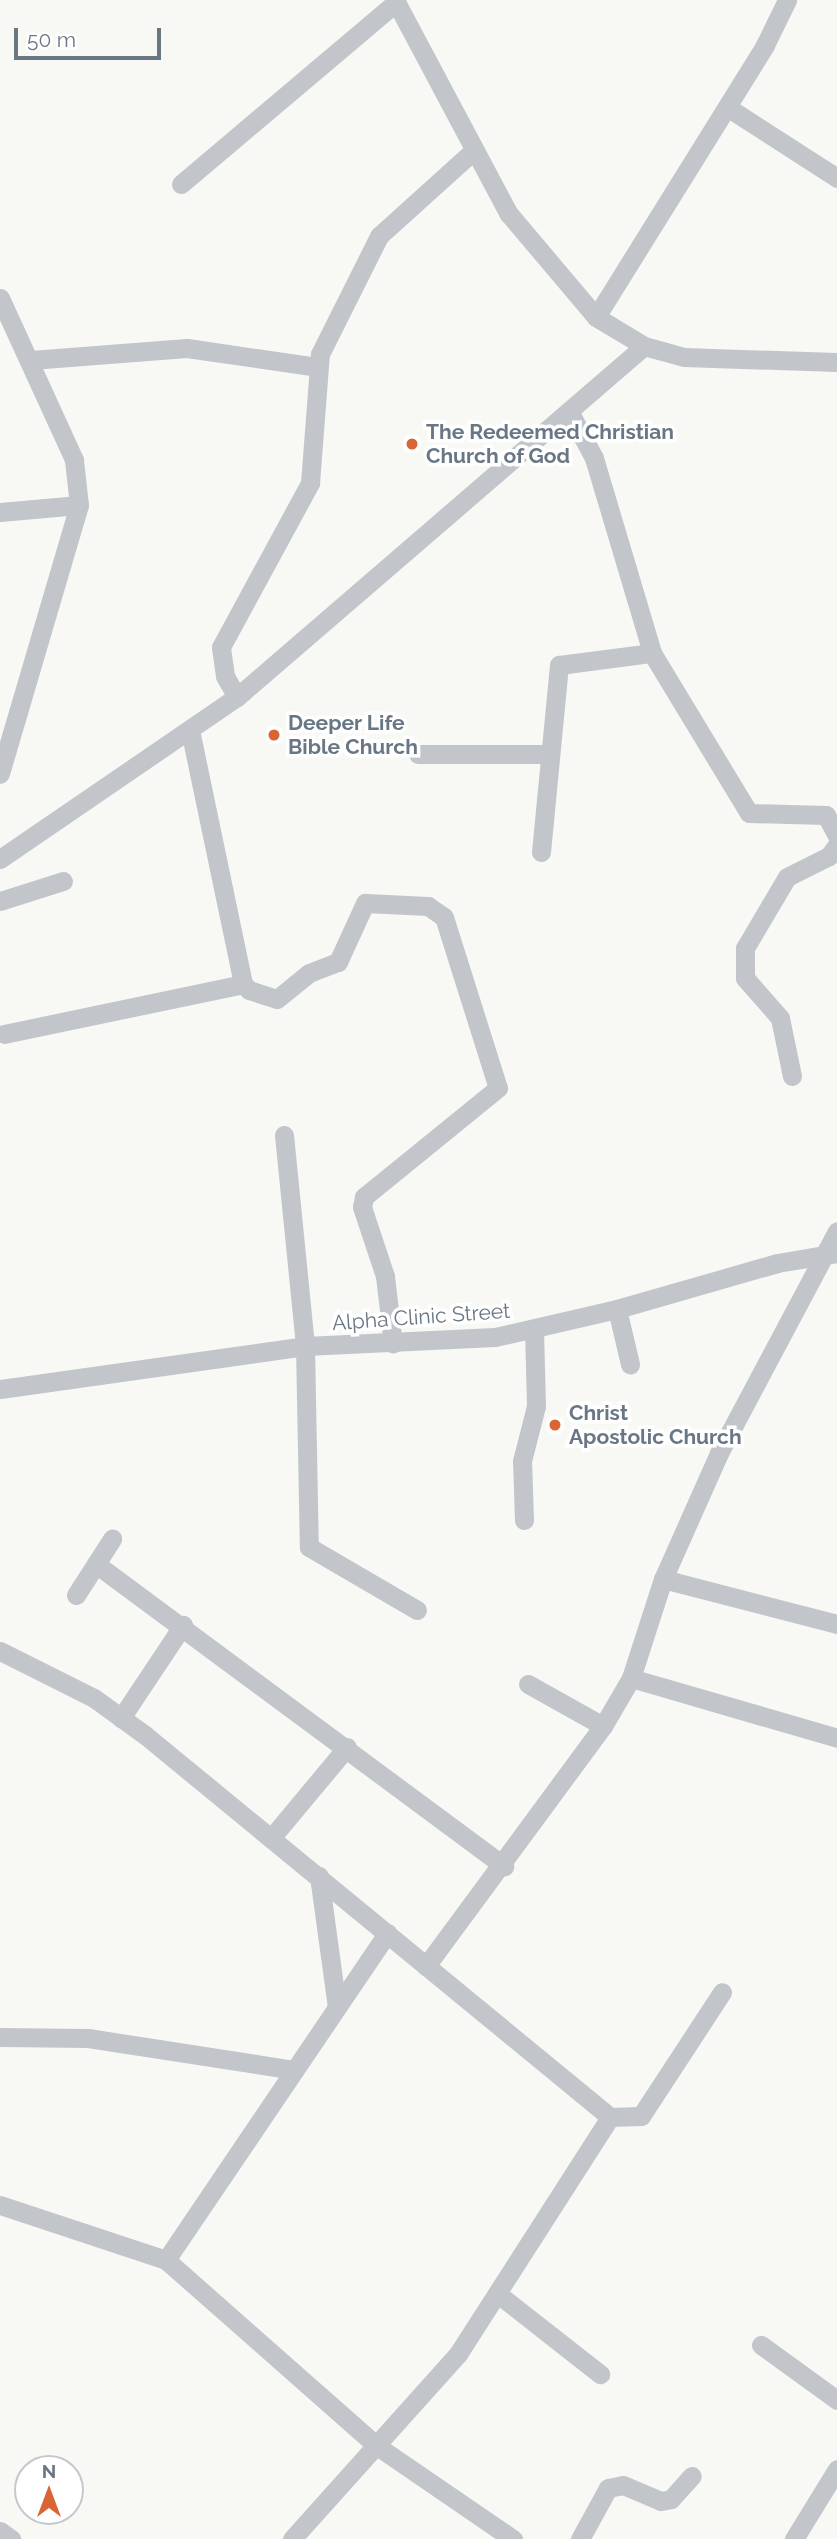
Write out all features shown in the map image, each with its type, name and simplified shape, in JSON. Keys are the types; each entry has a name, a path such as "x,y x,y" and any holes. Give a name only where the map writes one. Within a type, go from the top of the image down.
{"street":[{"path":"596,317 727,107 787,0"},
{"path":"181,184 396,1 425,48 472,152 537,253 596,317 644,346 699,359 837,362"},
{"path":"727,107 837,178"},
{"path":"237,697 225,676 221,647 310,483 317,367 379,236 472,152"},
{"path":"0,298 31,360 74,460 79,505 0,774"},
{"path":"0,859 237,697 644,346"},
{"path":"31,360 187,348 317,367"},
{"path":"569,411 600,474 652,653 749,813 826,815 837,836"},
{"path":"0,512 79,505"},
{"path":"541,852 559,665 652,653"},
{"path":"190,730 243,984 258,996 277,999 309,973 338,962 366,903 428,906 444,917 498,1088 363,1197 362,1207 385,1276 393,1344"},
{"path":"418,754 550,754"},
{"path":"792,1076 780,1018 745,978 745,948 787,877 829,856 837,845"},
{"path":"0,901 63,881"},
{"path":"4,1034 243,984"},
{"path":"284,1135 305,1346 309,1547 417,1610"},
{"path":"426,1966 504,1866 603,1726 631,1678 663,1579 719,1453 829,1255 837,1231"},
{"name":"Alpha Clinic Street","path":"0,1389 305,1346 393,1344 534,1331 777,1263 829,1255"},
{"path":"617,1309 629,1364"},
{"path":"524,1520 522,1461 536,1406 534,1331"},
{"path":"76,1595 112,1539"},
{"path":"96,1564 183,1625 504,1866"},
{"path":"663,1579 837,1625"},
{"path":"121,1718 183,1625"},
{"path":"0,1651 94,1698 121,1718 272,1837 610,2117 642,2116 722,1992"},
{"path":"631,1678 837,1738"},
{"path":"528,1684 603,1726"},
{"path":"272,1837 347,1747"},
{"path":"319,1877 337,2007"},
{"path":"166,2260 387,1933"},
{"path":"0,2037 88,2038 294,2070"},
{"path":"292,2539 458,2354 610,2117"},
{"path":"0,2205 166,2260 377,2446 513,2539"},
{"path":"498,2294 600,2374"},
{"path":"761,2345 837,2400"},
{"path":"794,2539 837,2469"},
{"path":"580,2539 608,2488 623,2485 661,2501 671,2498 692,2476"},
{"path":"0,2531 11,2539"}],"place":[{"name":"The Redeemed Christian Church of God","path":"412,444"},
{"name":"Deeper Life Bible Church","path":"274,735"},
{"name":"Christ Apostolic Church","path":"555,1425"}]}
